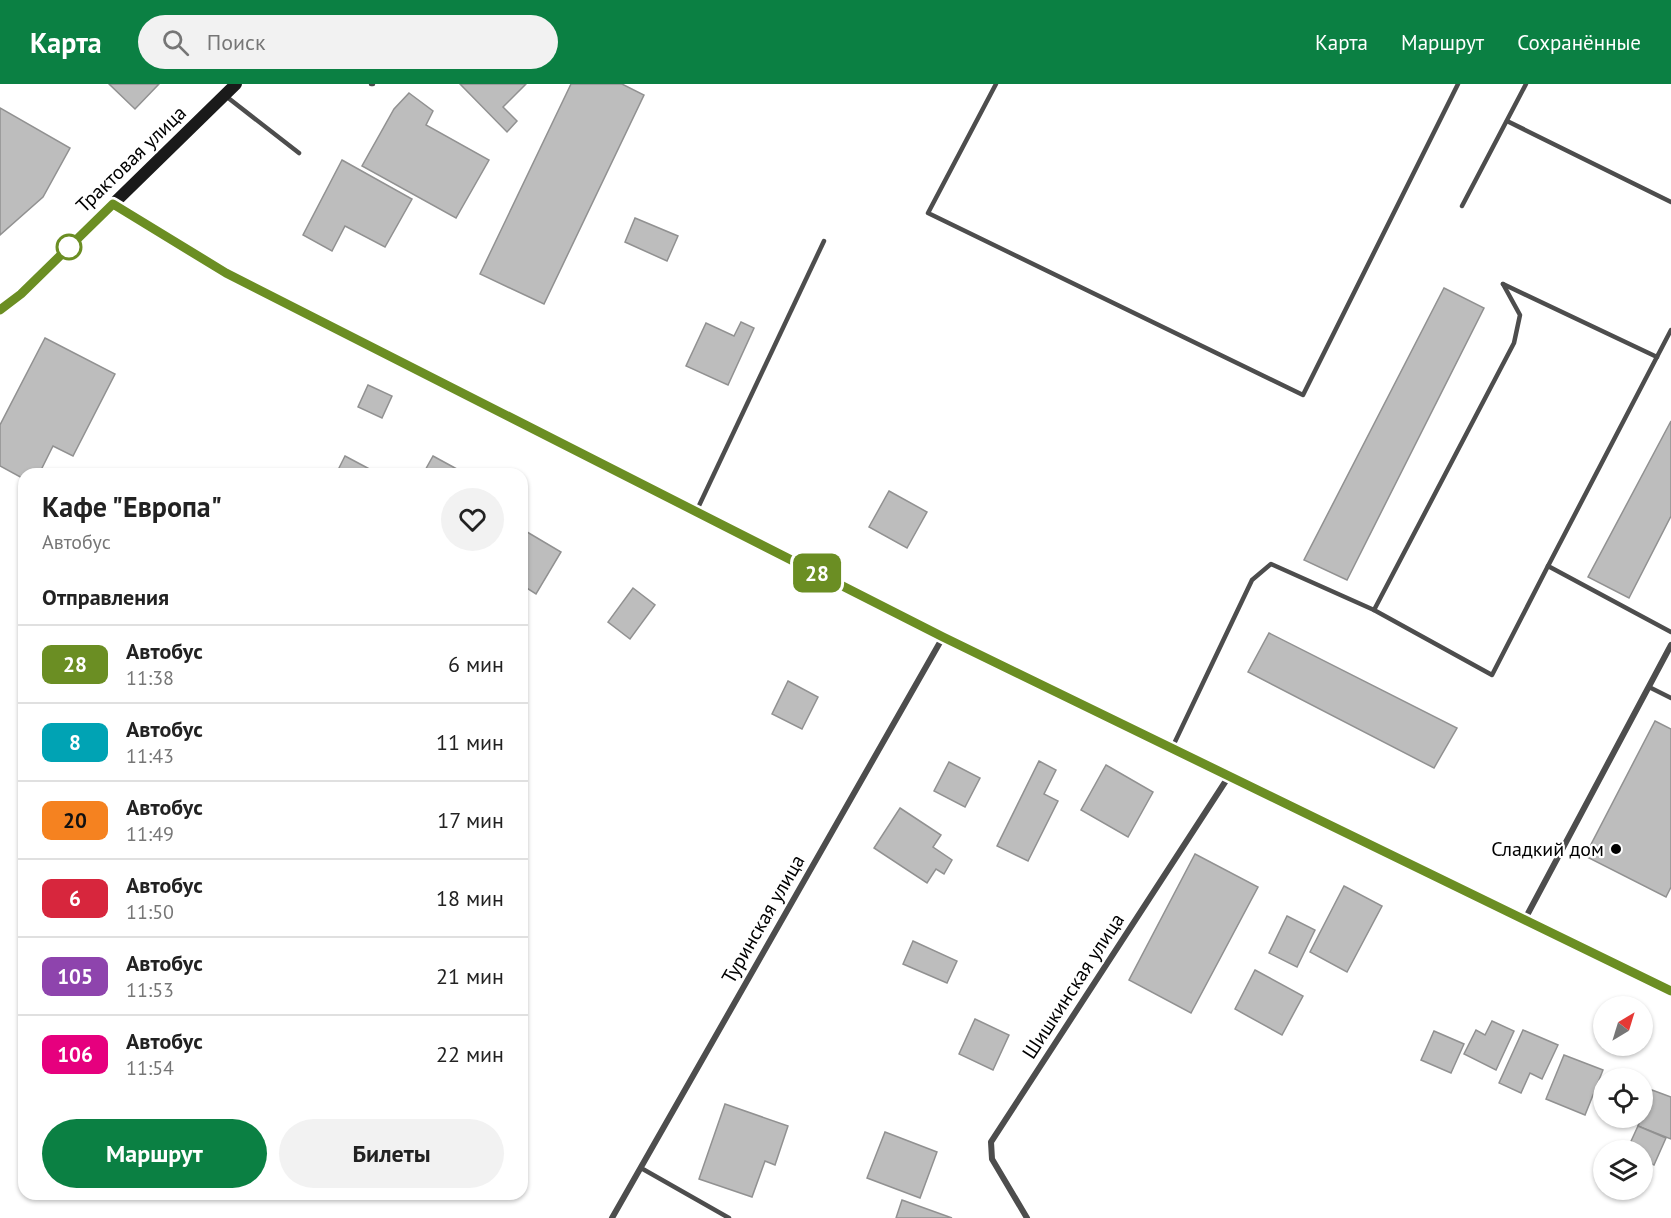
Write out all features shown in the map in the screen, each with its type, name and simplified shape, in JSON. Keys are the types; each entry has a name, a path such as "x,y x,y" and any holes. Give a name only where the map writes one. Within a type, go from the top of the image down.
{"main road":[{"name":"Трактовая улица","path":"0,310 21,294 236,84"}],"street":[{"path":"113,204 226,273 943,637 1671,991"},
{"name":"Туринская улица","path":"612,1218 943,637"},
{"path":"1525,920 1671,645"},
{"name":"Шишкинская улица","path":"1027,1218 992,1159 991,1142 1229,776"}],"lane":[{"path":"996,84 928,213 1303,395 1458,84"},
{"path":"1462,206 1526,84"},
{"path":"224,95 299,153"},
{"path":"1507,121 1671,202"},
{"path":"696,512 824,241"},
{"path":"1374,610 1514,343 1520,315 1503,284 1657,357"},
{"path":"1173,748 1252,580 1271,564 1374,610 1492,675 1671,330"},
{"path":"1548,566 1671,632"},
{"path":"1649,687 1671,698"},
{"path":"641,1168 729,1218"}],"building":[{"path":"109,84 159,84 135,109"},
{"path":"460,84 526,84 503,107 517,121 507,132"},
{"path":"571,84 622,84 644,95 544,304 480,274"},
{"path":"409,93 433,111 426,125 489,160 456,218 362,166 394,109"},
{"path":"0,108 70,148 43,197 0,235"},
{"path":"342,160 412,199 385,247 345,226 332,251 303,235"},
{"path":"635,218 678,236 667,261 625,242"},
{"path":"1444,288 1484,308 1347,580 1304,560"},
{"path":"741,322 754,328 728,385 686,366 706,323 734,336"},
{"path":"45,338 115,374 73,456 53,446 42,468 18,468 18,476 0,466 0,425"},
{"path":"368,385 392,396 382,418 358,407"},
{"path":"1671,421 1671,516 1629,598 1588,577"},
{"path":"345,456 368,468 339,468"},
{"path":"433,456 455,468 426,468"},
{"path":"889,491 927,512 907,548 869,527"},
{"path":"528,533 561,552 536,594 528,589"},
{"path":"633,588 655,605 630,639 608,622"},
{"path":"1269,633 1457,728 1434,768 1248,672"},
{"path":"788,681 818,697 802,729 772,714"},
{"path":"1655,721 1671,729 1671,887 1666,897 1585,856"},
{"path":"1039,761 1056,770 1044,794 1058,801 1028,861 997,846"},
{"path":"949,762 980,778 965,807 934,791"},
{"path":"1106,765 1153,792 1128,837 1081,810"},
{"path":"900,808 941,835 933,847 952,860 944,874 936,869 927,883 874,848"},
{"path":"1195,854 1258,887 1191,1013 1129,980"},
{"path":"1344,886 1382,906 1347,972 1310,952"},
{"path":"1287,916 1315,930 1297,967 1269,953"},
{"path":"913,941 957,961 947,983 903,964"},
{"path":"1255,970 1303,996 1282,1035 1235,1009"},
{"path":"975,1019 1009,1035 993,1070 959,1054"},
{"path":"1492,1021 1514,1031 1496,1070 1464,1054 1476,1030 1485,1035"},
{"path":"1523,1030 1558,1045 1542,1079 1530,1073 1521,1093 1499,1083"},
{"path":"1434,1031 1464,1044 1451,1073 1421,1060"},
{"path":"1564,1055 1598,1068 1593,1068 1593,1095 1585,1115 1546,1099"},
{"path":"1653,1090 1671,1097 1671,1139 1643,1128 1653,1128"},
{"path":"725,1104 788,1126 775,1165 765,1161 752,1197 699,1179"},
{"path":"1637,1128 1643,1128 1666,1138 1654,1165 1653,1140 1632,1140"},
{"path":"885,1132 937,1152 920,1198 867,1178"},
{"path":"902,1200 952,1218 896,1218"}],"bus line":[{"name":"28","path":"0,310 21,294 113,204 226,273 943,637 1671,991"}],"place":[{"name":"Сладкий дом","path":"1616,849"}]}
